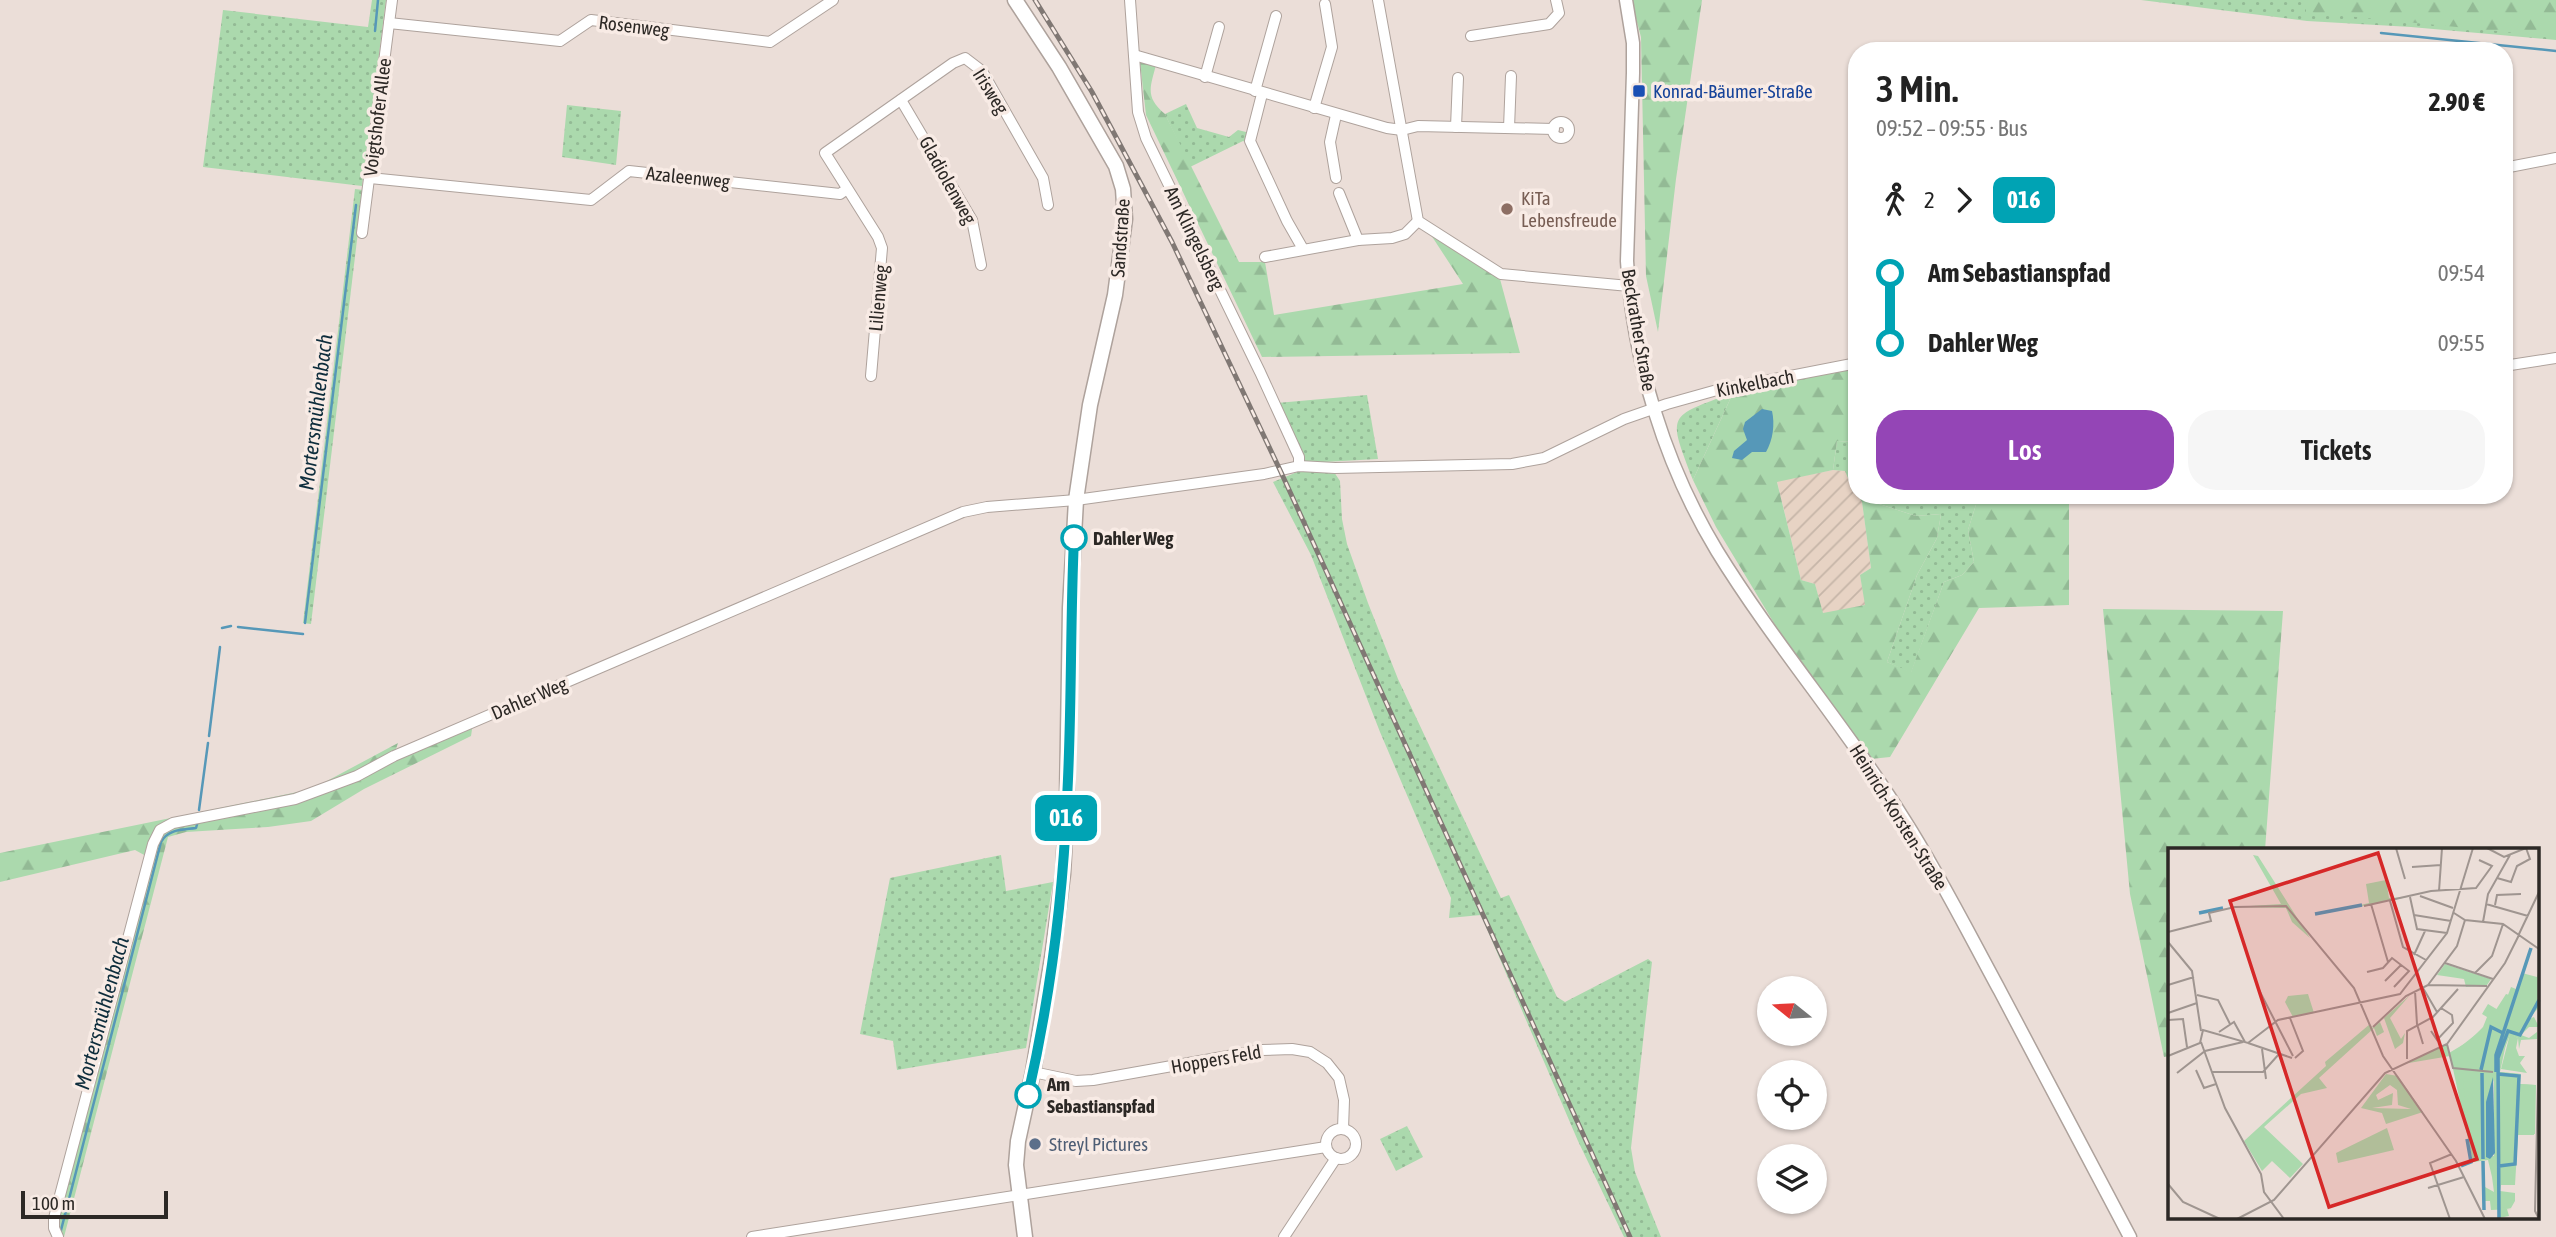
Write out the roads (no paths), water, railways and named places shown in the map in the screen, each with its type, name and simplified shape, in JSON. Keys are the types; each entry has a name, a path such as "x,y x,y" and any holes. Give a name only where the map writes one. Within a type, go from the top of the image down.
{"main road":[{"name":"Sandstraße","path":"1015,0 1059,67 1116,166 1124,199 1125,219 1119,269 1085,431 1076,500 1070,608 1068,774 1063,874 1052,958 1033,1072 1018,1141 1016,1165 1025,1237"}],"street":[{"name":"Voigtshofer Allee","path":"362,233 392,0"},
{"name":"Rosenweg","path":"389,23 559,41 591,20 770,42 833,0"},
{"name":"Am Klingelsberg","path":"1129,0 1138,112 1146,138 1261,372 1299,457 1300,466"},
{"path":"1378,0 1418,221 1501,274 1629,286"},
{"path":"1471,36 1549,24 1559,13 1556,0"},
{"name":"Beckrather Straße","path":"1626,0 1633,43 1629,286 1637,339 1654,408"},
{"path":"1314,108 1332,47 1325,4"},
{"path":"1276,16 1250,141 1303,250"},
{"path":"1205,77 1219,27"},
{"path":"1134,55 1336,115 1402,130 1418,126 1554,129"},
{"name":"Irisweg","path":"825,153 953,63 965,58 982,71 1043,178 1048,205"},
{"path":"1509,128 1511,76"},
{"path":"1455,127 1458,78"},
{"name":"Gladiolenweg","path":"901,100 972,220 981,265"},
{"path":"1336,115 1330,142 1336,178"},
{"name":"Lilienweg","path":"825,153 878,237 882,248 871,376"},
{"path":"2513,166 2556,158"},
{"name":"Azaleenweg","path":"370,178 591,200 629,171 840,194 847,189"},
{"path":"1339,193 1358,240"},
{"path":"1265,257 1358,240 1392,238 1405,234 1418,221"},
{"path":"2513,365 2556,358"},
{"name":"Kinkelbach","path":"1654,408 1717,390 1848,365"},
{"name":"Dahler Weg","path":"57,1235 54,1218 154,840 160,830 173,822 295,799 356,776 405,752 963,512 987,507 1076,500 1264,474 1300,466 1335,468 1512,464 1544,458 1654,408"},
{"name":"Heinrich-Korsten-Straße","path":"1654,408 1683,487 1718,552 1843,728 1905,821 1944,887 2130,1237"},
{"name":"Hoppers Feld","path":"1033,1072 1076,1081 1093,1080 1262,1049 1310,1052 1327,1063 1339,1078 1344,1100 1343,1129"},
{"path":"1343,1129 1354,1136 1356,1147 1346,1158 1336,1158 1329,1154 1326,1147 1330,1134 1343,1129"},
{"path":"752,1237 1326,1147"},
{"path":"1284,1237 1336,1158"}],"water":[{"path":"1762,409 1772,411 1773,416 1772,437 1766,452 1752,452 1742,460 1732,458 1734,451 1747,440 1743,429 1745,422"}],"waterway":[{"name":"Mortersmühlenbach","path":"375,31 378,0"},
{"path":"2381,33 2468,42"},
{"path":"2513,47 2556,51"},
{"name":"Mortersmühlenbach","path":"305,623 356,205"},
{"name":"Mortersmühlenbach","path":"222,628 231,626"},
{"name":"Mortersmühlenbach","path":"238,627 303,634"},
{"name":"Mortersmühlenbach","path":"209,736 220,647"},
{"name":"Mortersmühlenbach","path":"199,810 208,743"},
{"name":"Mortersmühlenbach","path":"60,1234 161,842 171,832 196,828 198,821"}],"railway":[{"path":"1035,0 1092,92 1172,242 1280,470 1630,1237"}],"place":[{"name":"Konrad-Bäumer-Straße","path":"1639,91"},
{"name":"KiTa Lebensfreude","path":"1507,209"},
{"name":"Dahler Weg","path":"1074,538"},
{"name":"Am Sebastianspfad","path":"1028,1095"},
{"name":"Streyl Pictures","path":"1035,1144"}]}
